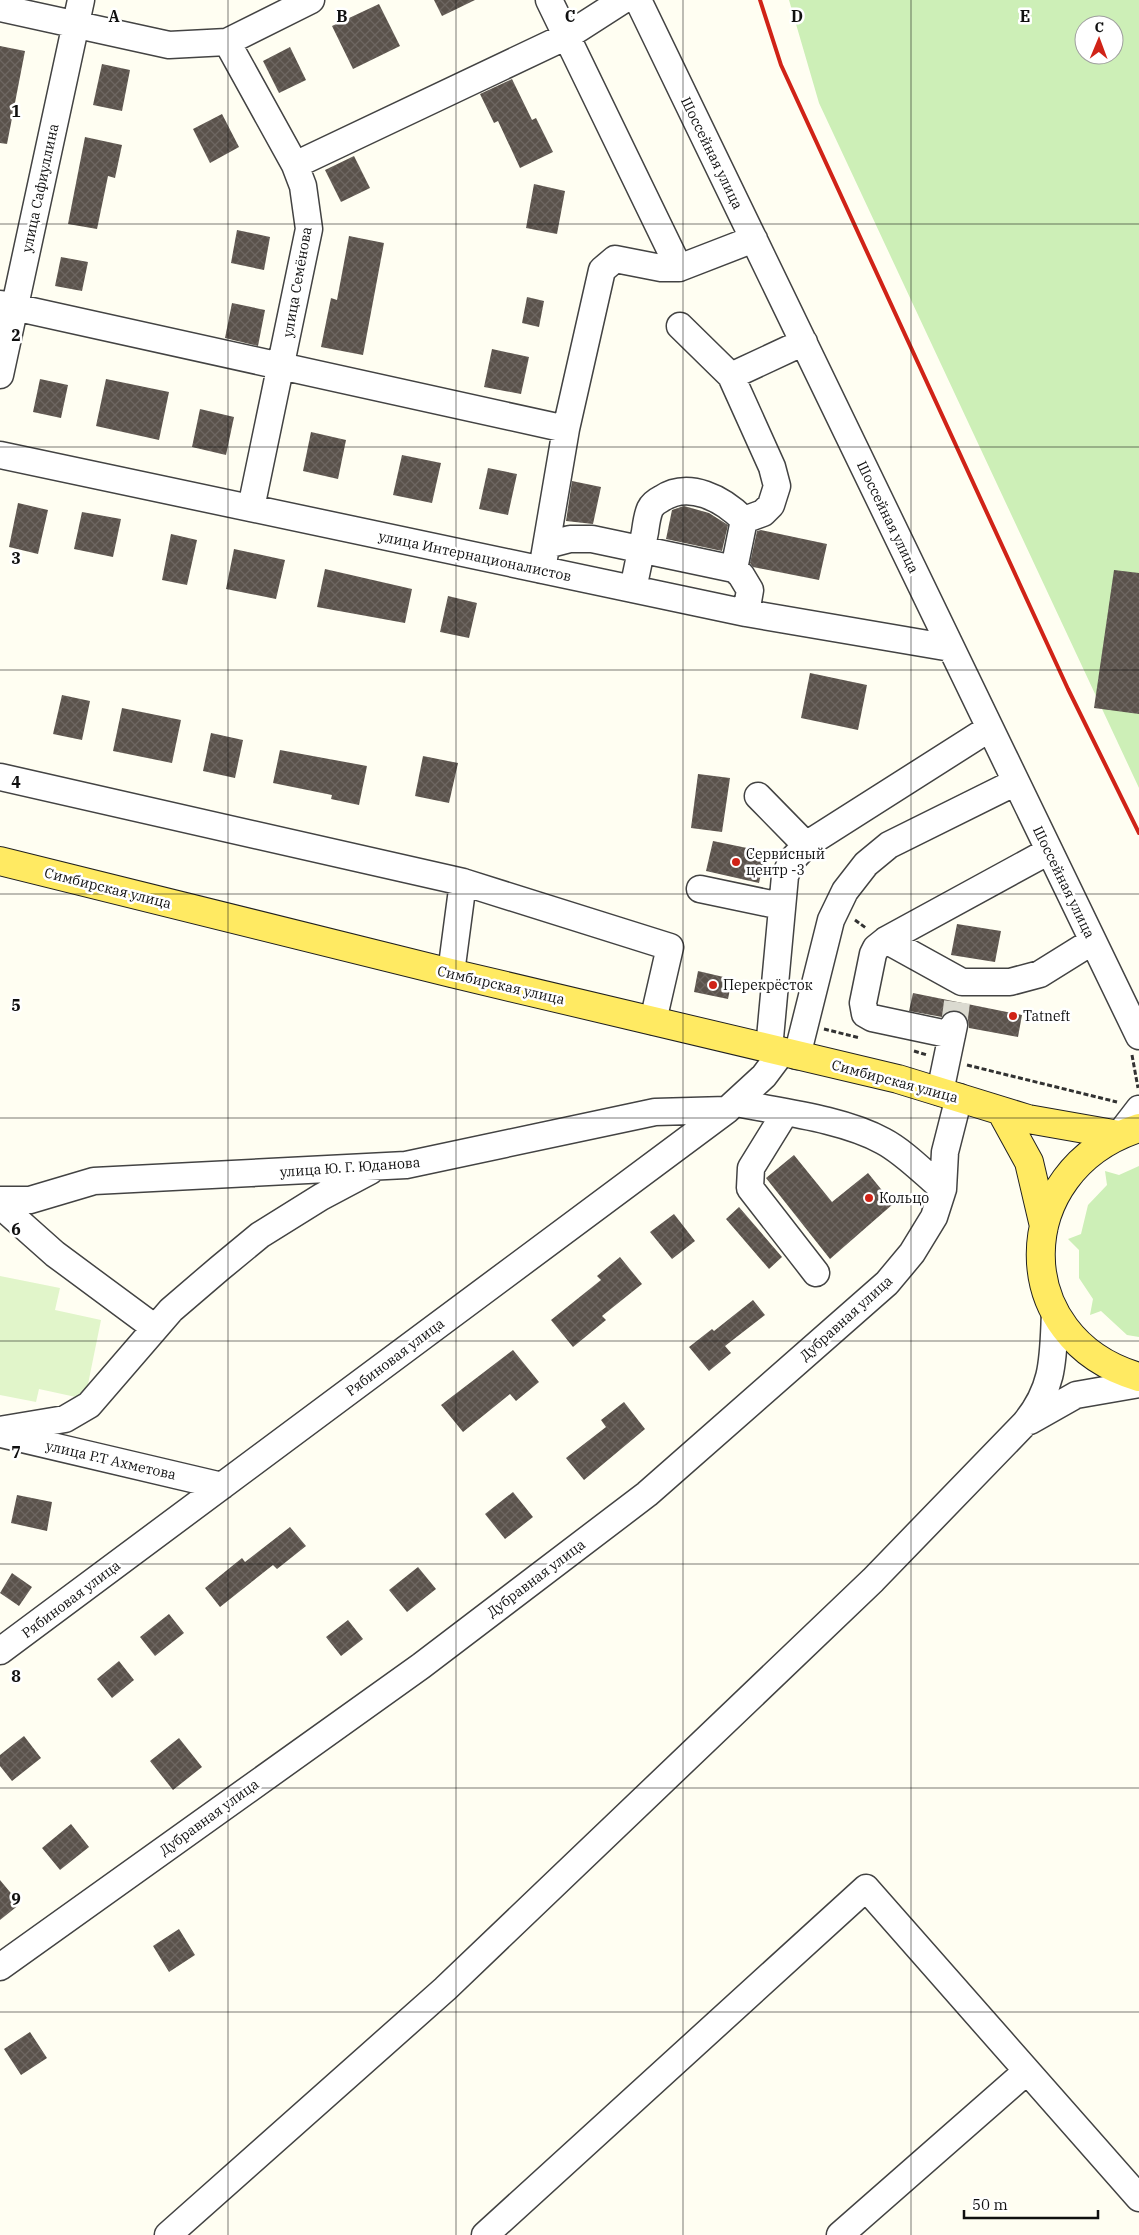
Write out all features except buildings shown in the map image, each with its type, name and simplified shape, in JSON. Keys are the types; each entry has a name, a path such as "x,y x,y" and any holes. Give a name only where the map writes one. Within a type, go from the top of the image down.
{"main road":[{"name":"Симбирская улица","path":"0,861 451,973 898,1079 992,1106 1001,1111 1058,1125 1129,1132"},
{"path":"1001,1111 1029,1162 1044,1226"},
{"path":"1129,1132 1102,1144 1082,1159 1067,1175 1054,1197 1044,1226 1041,1255 1044,1281 1055,1312 1066,1329 1082,1347 1099,1360 1122,1372 1139,1377"}],"street":[{"path":"0,8 78,12 169,45 228,42 311,0"},
{"path":"549,0 680,268"},
{"path":"295,165 567,36 623,0"},
{"name":"Шоссейная улица","path":"638,0 1093,941 1137,1041"},
{"name":"улица Сафиуллина","path":"0,375 7,306 78,12"},
{"name":"улица Семёнова","path":"228,42 295,165 304,193 309,229 251,508"},
{"path":"542,570 566,429 602,270 615,259 661,268 680,268 754,239"},
{"path":"7,306 566,429"},
{"path":"680,326 731,376 772,467 777,486 771,505 763,513 744,520"},
{"path":"731,376 804,342"},
{"name":"улица Интернационалистов","path":"0,455 746,613 951,648"},
{"path":"633,589 650,510 656,502 669,494 681,490 715,498 726,504 744,520"},
{"path":"734,570 744,520"},
{"path":"547,545 579,538 734,570 742,575 750,590 746,613"},
{"path":"783,1053 781,906 785,876 792,860 806,845 990,728"},
{"path":"0,777 463,882 670,947 653,1021"},
{"path":"783,1053 805,1024 831,920 844,891 866,864 889,845 1016,782"},
{"path":"758,796 806,845"},
{"path":"1049,851 886,940 876,948 873,954 863,1002 865,1014 872,1018 955,1021 1010,982 1040,974 1093,941"},
{"path":"451,973 463,882"},
{"path":"700,889 781,906"},
{"path":"886,940 955,1021"},
{"name":"Дубравная улица","path":"0,1967 420,1666 648,1494 887,1283 926,1232 934,1217 942,1189 955,1021"},
{"name":"Рябиновая улица","path":"0,1651 731,1106 764,1076 783,1053"},
{"path":"1129,1132 1132,1102"},
{"name":"улица Ю. Г. Юданова","path":"0,1200 30,1200 94,1181 406,1165 655,1112 731,1106 785,1113 841,1125 870,1135 885,1142 942,1189"},
{"path":"785,1113 751,1168 750,1188 816,1273"},
{"path":"0,1432 65,1419 89,1405 178,1304 260,1236 321,1197 380,1167"},
{"path":"0,1205 83,1276 155,1328"},
{"path":"168,2235 445,1989 873,1580 1025,1423 1042,1400 1049,1383 1053,1360 1055,1312"},
{"path":"1025,1423 1076,1394 1139,1384"},
{"name":"улица Р.Т Ахметова","path":"0,1432 222,1486"},
{"path":"485,2235 866,1888 1139,2198"},
{"path":"840,2235 1027,2071"}],"path":[{"path":"837,908 886,940"},
{"path":"909,1050 955,1021 1132,1102 1138,1089 1136,1069 1137,1041"},
{"path":"805,1024 862,1038"}],"green space":[{"path":"789,0 1139,0 1139,788 819,103"},
{"path":"1139,1166 1139,1337 1127,1335 1101,1311 1090,1315 1093,1299 1079,1278 1079,1250 1068,1239 1081,1234 1088,1205 1107,1185 1105,1171 1119,1175"},
{"path":"0,1276 60,1288 55,1310 101,1320 85,1399 39,1389 36,1402 0,1395"}],"tunnel":[{"path":"954,1025 957,1002"}],"railway":[{"path":"760,0 781,65 1068,689 1139,833"}],"place":[{"name":"Сервисный центр -3","path":"736,862"},
{"name":"Перекрёсток","path":"713,985"},
{"name":"Tatneft","path":"1013,1016"},
{"name":"Кольцо","path":"869,1198"}]}
